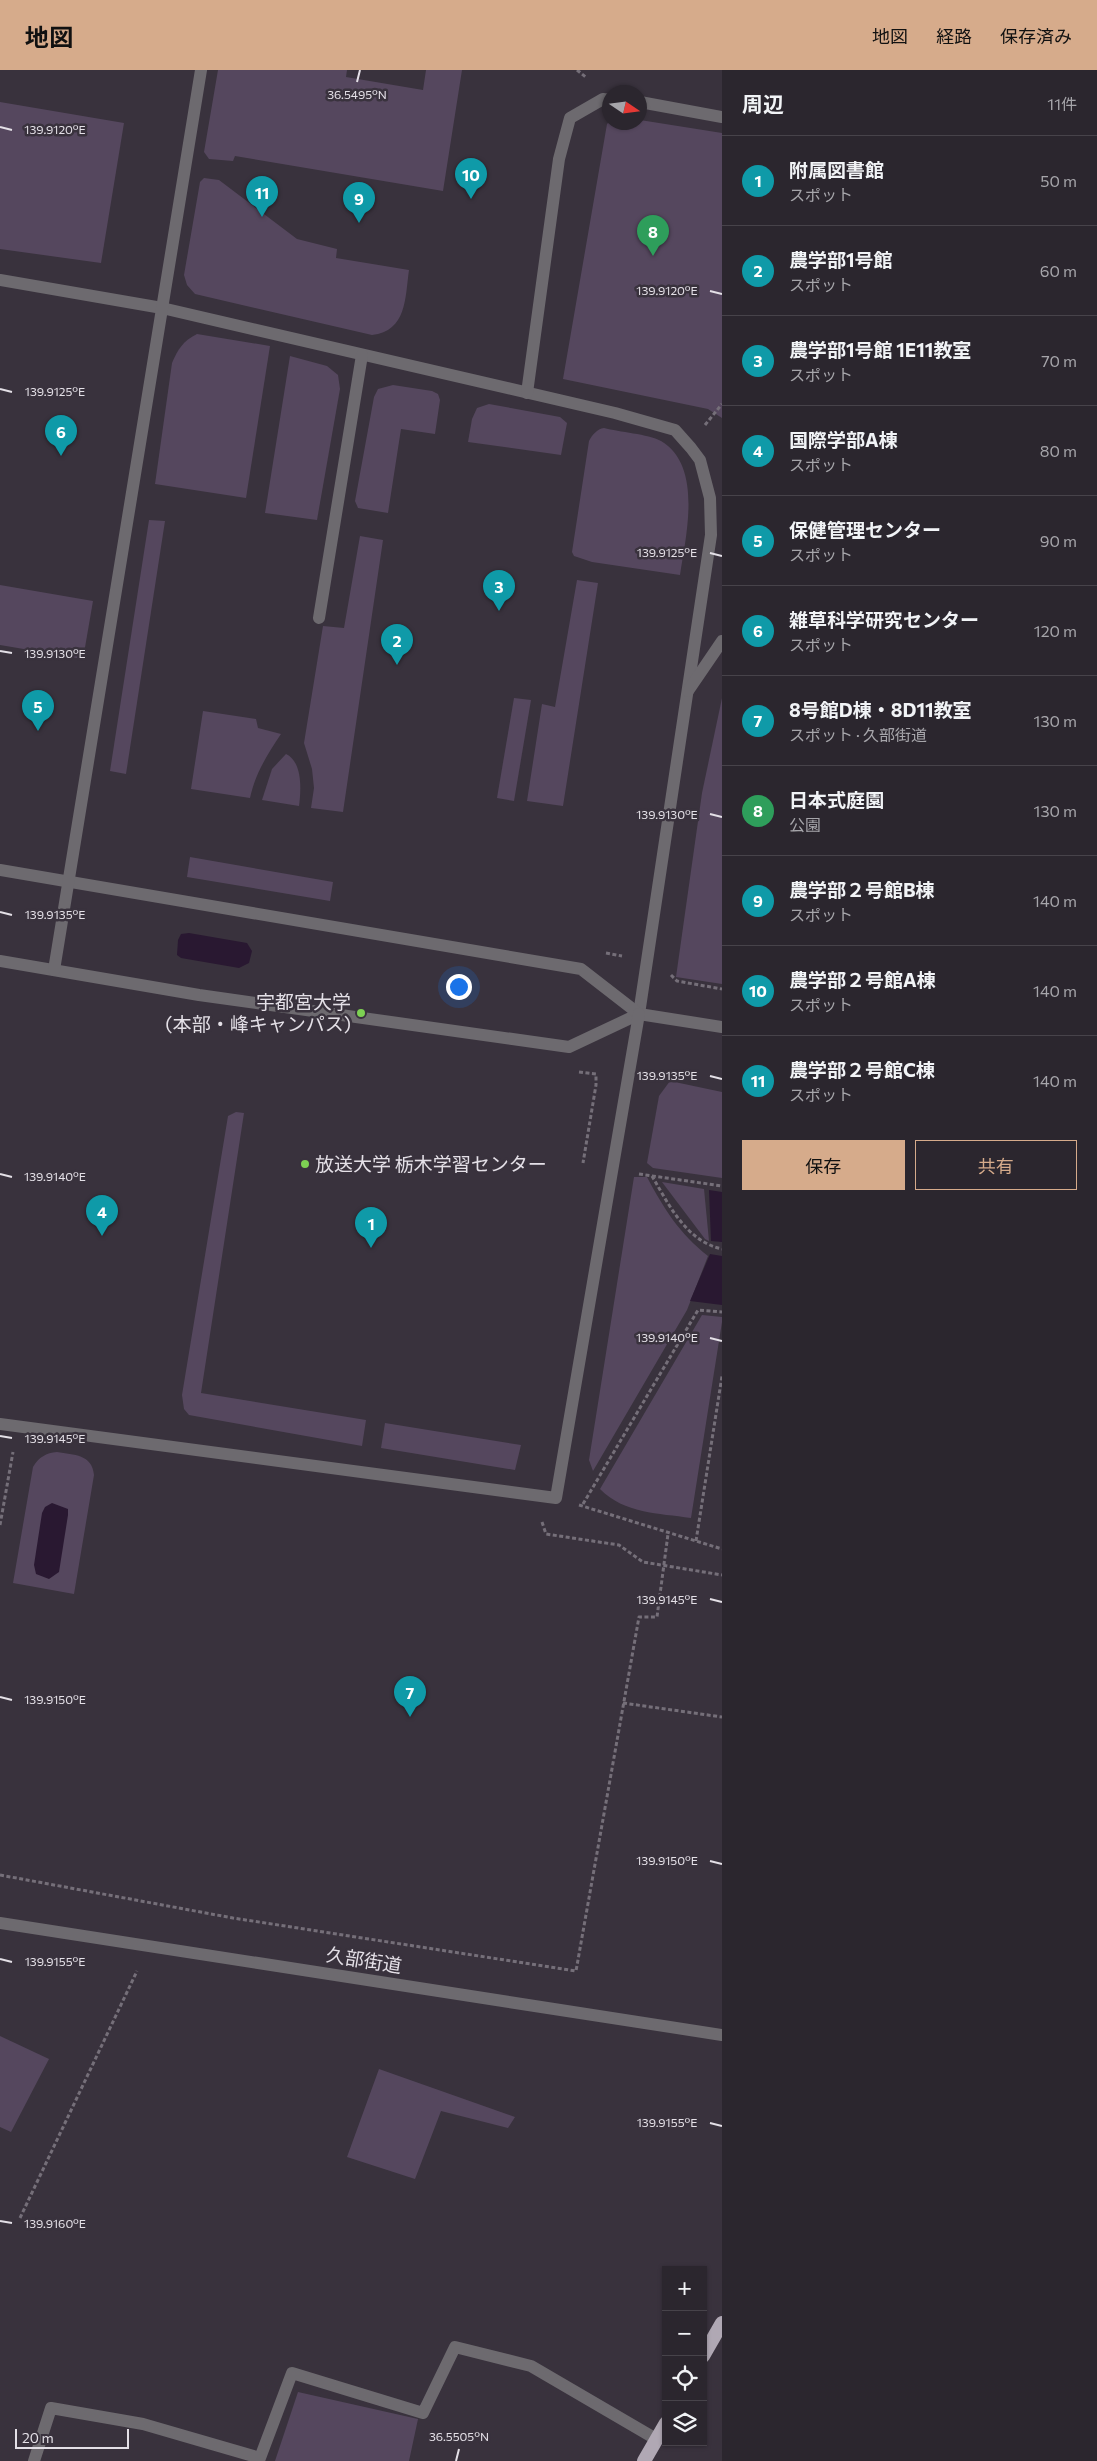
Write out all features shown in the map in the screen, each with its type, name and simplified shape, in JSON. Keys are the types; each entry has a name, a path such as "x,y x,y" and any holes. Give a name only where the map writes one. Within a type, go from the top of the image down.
{"highway":[{"path":"707,2349 722,2323"},
{"path":"644,2461 662,2429"}],"street":[{"path":"54,970 201,70"},
{"path":"527,393 559,159 570,118 602,101"},
{"path":"647,103 722,117"},
{"path":"0,280 162,308 527,393 675,430 700,460 716,522 711,535 639,1014 556,1498 0,1424"},
{"path":"318,618 362,355"},
{"path":"686,695 722,641"},
{"path":"0,870 69,880 581,969 639,1014 722,1027"},
{"path":"0,961 199,995 569,1047 639,1014"},
{"name":"久部街道","path":"0,1922 722,2035"},
{"path":"34,2461 51,2408 143,2424 260,2458 292,2373 423,2413 455,2347 531,2366 656,2439"}],"path":[{"path":"638,1174 722,1186"},
{"path":"652,1176 670,1207 691,1234 708,1246 722,1248"},
{"path":"582,1506 698,1310 722,1312"},
{"path":"696,1541 722,1376"},
{"path":"0,1526 18,1427"},
{"path":"533,1496 546,1534 619,1546 643,1562 722,1575"},
{"path":"556,1498 668,1534 722,1549"},
{"path":"0,1875 233,1918 576,1971 639,1617 657,1617 668,1534"},
{"path":"623,1703 722,1717"},
{"path":"20,2218 150,1946"}],"shaded area":[{"path":"218,70 347,70 346,77 423,90 426,70 462,70 443,191 235,156 233,161 209,159 204,152"},
{"path":"0,102 124,123 101,263 0,249"},
{"path":"647,121 722,133 722,418 708,409 563,379 606,130 647,130"},
{"path":"204,178 219,180 297,239 337,249 336,258 409,270 405,302 398,320 392,327 372,335 195,294 187,285 184,275 200,182"},
{"path":"197,334 270,346 246,498 155,484 172,363 182,346"},
{"path":"290,356 327,366 338,375 340,389 317,520 265,513"},
{"path":"393,385 432,391 438,394 440,400 435,434 401,429 388,513 358,508 355,501 374,397 378,389"},
{"path":"489,404 560,417 567,423 561,455 468,442 472,419 477,408"},
{"path":"604,428 661,441 674,452 683,467 687,484 688,522 680,575 592,562 574,556 572,552 589,441 595,433"},
{"path":"149,520 165,521 126,774 110,771"},
{"path":"360,536 383,540 343,812 311,808 314,788 312,769 304,743 323,626 344,628"},
{"path":"577,580 598,583 563,806 527,801 542,704 555,707"},
{"path":"0,585 93,601 83,659 0,645"},
{"path":"514,698 531,700 514,801 497,798"},
{"path":"722,698 722,984 676,977 702,793"},
{"path":"203,711 256,719 258,728 281,734 258,773 250,798 191,789"},
{"path":"286,754 292,758 300,777 299,806 262,800 272,769"},
{"path":"190,857 333,882 330,901 187,877"},
{"path":"189,933 247,943 252,951 249,963 239,968 181,958 177,955 178,940 181,934"},
{"path":"670,1081 722,1092 722,1178 653,1168 647,1163 659,1096"},
{"path":"236,1112 244,1113 201,1393 366,1420 362,1446 189,1415 184,1409 182,1395 228,1116"},
{"path":"634,1177 647,1177 673,1220 708,1256 687,1310 593,1471 589,1460"},
{"path":"662,1182 704,1189 709,1241 705,1239"},
{"path":"709,1190 722,1192 722,1242 711,1241"},
{"path":"710,1254 722,1256 722,1305 690,1301"},
{"path":"702,1315 722,1317 722,1322 691,1518 631,1508 610,1497 600,1489"},
{"path":"385,1423 521,1445 515,1470 381,1448"},
{"path":"57,1452 76,1455 86,1459 93,1468 94,1475 74,1594 13,1583 33,1467 43,1456"},
{"path":"52,1503 68,1509 68,1515 59,1572 49,1579 36,1574 34,1565 42,1513 45,1507"},
{"path":"0,2036 49,2059 11,2132 0,2127"},
{"path":"379,2069 515,2117 508,2128 441,2111 415,2179 347,2157"},
{"path":"298,2392 418,2419 409,2461 275,2461"}],"place":[{"name":"農学部２号館A棟","path":"471,199"},
{"name":"農学部２号館C棟","path":"262,217"},
{"name":"農学部２号館B棟","path":"359,223"},
{"name":"日本式庭園","path":"653,256"},
{"name":"雑草科学研究センター","path":"61,456"},
{"name":"農学部1号館 1E11教室","path":"499,611"},
{"name":"農学部1号館","path":"397,665"},
{"name":"保健管理センター","path":"38,731"},
{"name":"宇都宮大学 (本部・峰キャンパス)","path":"361,1013"},
{"name":"放送大学 栃木学習センター","path":"305,1164"},
{"name":"国際学部A棟","path":"102,1236"},
{"name":"附属図書館","path":"371,1248"},
{"name":"8号館D棟・8D11教室","path":"410,1717"}]}
